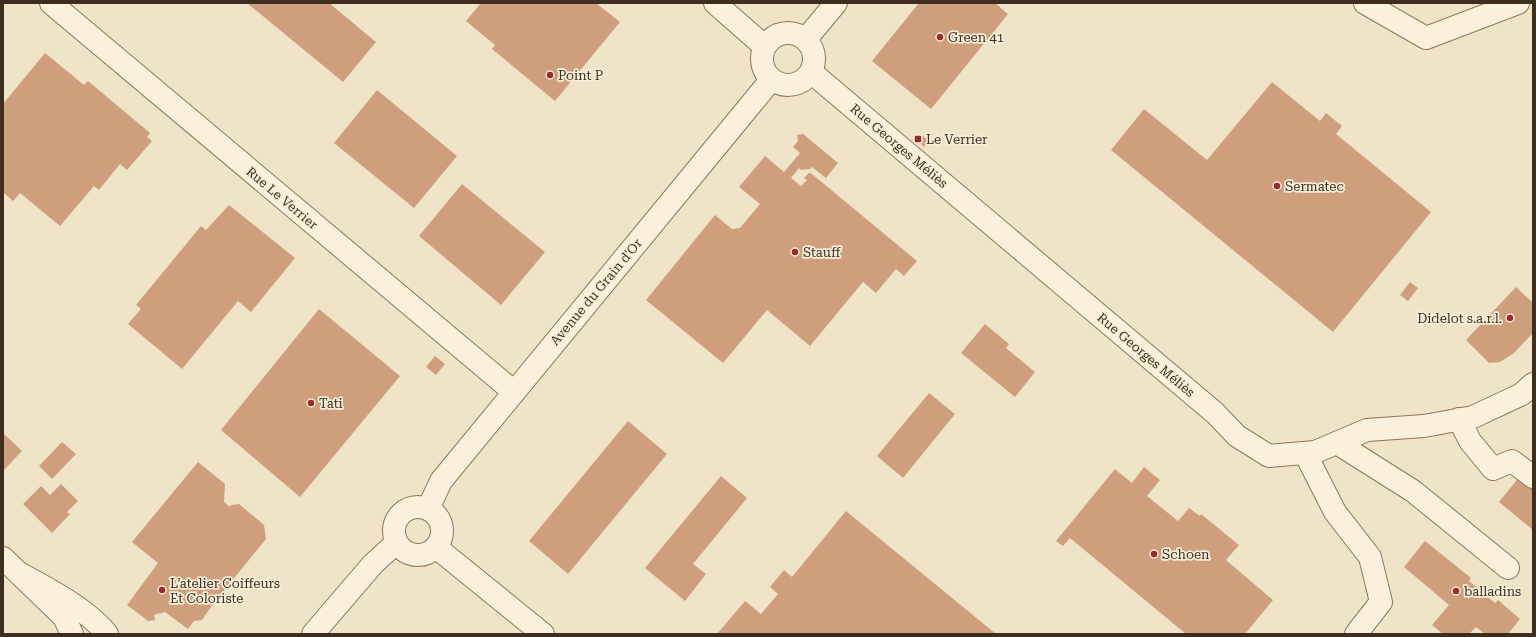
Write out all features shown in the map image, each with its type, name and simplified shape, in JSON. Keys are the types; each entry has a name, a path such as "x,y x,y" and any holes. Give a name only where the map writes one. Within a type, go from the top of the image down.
{"street":[{"name":"Rue Le Verrier","path":"51,3 514,392"},
{"path":"715,3 764,46"},
{"path":"806,39 836,3"},
{"path":"1365,3 1426,38 1518,3"},
{"path":"788,32 806,39 813,50 814,62 811,72 806,78 798,83 787,86 772,80 764,70 761,59 764,46 775,36 788,32"},
{"name":"Rue Georges Méliès","path":"811,72 1215,413 1237,436 1269,456 1315,452 1367,430 1424,426 1473,416 1522,394 1533,384"},
{"name":"Avenue du Grain d'Or","path":"428,509 441,481 772,80"},
{"path":"1459,419 1470,441 1494,469 1512,461 1533,477"},
{"path":"1337,443 1413,491 1508,568"},
{"path":"1305,453 1335,512 1370,557 1374,569 1381,602 1356,634"},
{"path":"416,507 428,509 438,516 443,529 441,540 437,548 430,553 419,556 409,554 400,548 396,543 394,524 399,516 408,509 416,507"},
{"path":"313,634 373,564 396,543"},
{"path":"437,548 543,634"},
{"path":"3,558 64,617 72,634"},
{"path":"19,573 55,593 101,626 107,634"}],"building":[{"path":"247,3 329,3 376,42 343,82"},
{"name":"Point P","path":"481,3 596,3 620,22 555,101 492,49 495,45 466,21"},
{"name":"Green 41","path":"919,3 995,3 1008,14 931,109 872,61"},
{"path":"45,53 84,85 88,81 150,133 147,137 152,141 127,170 120,164 99,190 94,186 60,226 20,193 13,201 3,192 3,104"},
{"name":"Sermatec","path":"1272,82 1320,121 1326,113 1342,126 1336,134 1431,212 1333,332 1111,150 1144,109 1207,160"},
{"path":"377,90 457,156 414,208 334,143"},
{"name":"Stauff","path":"803,134 838,163 826,178 812,167 810,169 801,170 799,168 791,178 801,186 807,180 804,178 809,173 812,174 917,261 904,276 896,269 876,293 863,282 810,346 767,310 723,363 646,300 715,215 732,229 740,228 760,204 739,187 765,156 784,172 800,153 793,147 798,141 797,135"},
{"path":"922,135 929,141 924,147 917,140"},
{"path":"462,184 545,252 501,305 419,236"},
{"path":"229,205 295,258 251,312 238,301 182,369 128,324 141,309 136,305 201,226 206,230"},
{"path":"1410,282 1418,288 1408,301 1400,295"},
{"name":"Didelot s.a.r.l.","path":"1516,287 1533,303 1533,333 1514,353 1500,362 1489,363 1466,340"},
{"name":"Tati","path":"319,309 400,376 300,497 221,430"},
{"path":"985,324 1009,344 1006,348 1035,372 1015,397 961,353"},
{"path":"435,356 445,364 436,375 426,367"},
{"path":"929,393 955,414 903,478 877,456"},
{"path":"628,421 667,454 568,574 529,541"},
{"path":"3,433 22,451 3,471"},
{"path":"62,442 76,454 52,479 39,466"},
{"path":"198,462 225,484 224,502 230,507 231,505 239,504 264,525 266,539 213,604 202,620 194,621 188,629 165,612 154,615 155,620 148,621 127,605 158,563 132,542"},
{"name":"Schoen","path":"1144,467 1160,480 1147,496 1178,521 1189,508 1200,516 1201,514 1239,545 1226,560 1273,600 1245,634 1186,634 1070,538 1063,546 1056,541 1115,469 1132,483"},
{"path":"721,476 747,498 693,564 706,574 685,601 645,568"},
{"path":"1520,476 1533,487 1533,530 1499,502"},
{"path":"61,484 78,501 67,512 70,514 52,533 23,504 41,486 50,495"},
{"path":"846,511 996,634 717,634 745,601 761,614 778,594 770,587 784,570 792,577"},
{"name":"balladins","path":"1425,541 1471,578 1469,581 1495,603 1498,600 1520,619 1508,634 1485,634 1476,627 1469,634 1443,634 1432,625 1449,605 1404,567"}],"place":[{"name":"Green 41","path":"940,37"},
{"name":"Point P","path":"550,75"},
{"name":"Le Verrier","path":"918,139"},
{"name":"Sermatec","path":"1277,186"},
{"name":"Stauff","path":"795,252"},
{"name":"Didelot s.a.r.l.","path":"1510,318"},
{"name":"Tati","path":"311,403"},
{"name":"Schoen","path":"1154,554"},
{"name":"L’atelier Coiffeurs Et Coloriste","path":"162,590"},
{"name":"balladins","path":"1456,591"}]}
